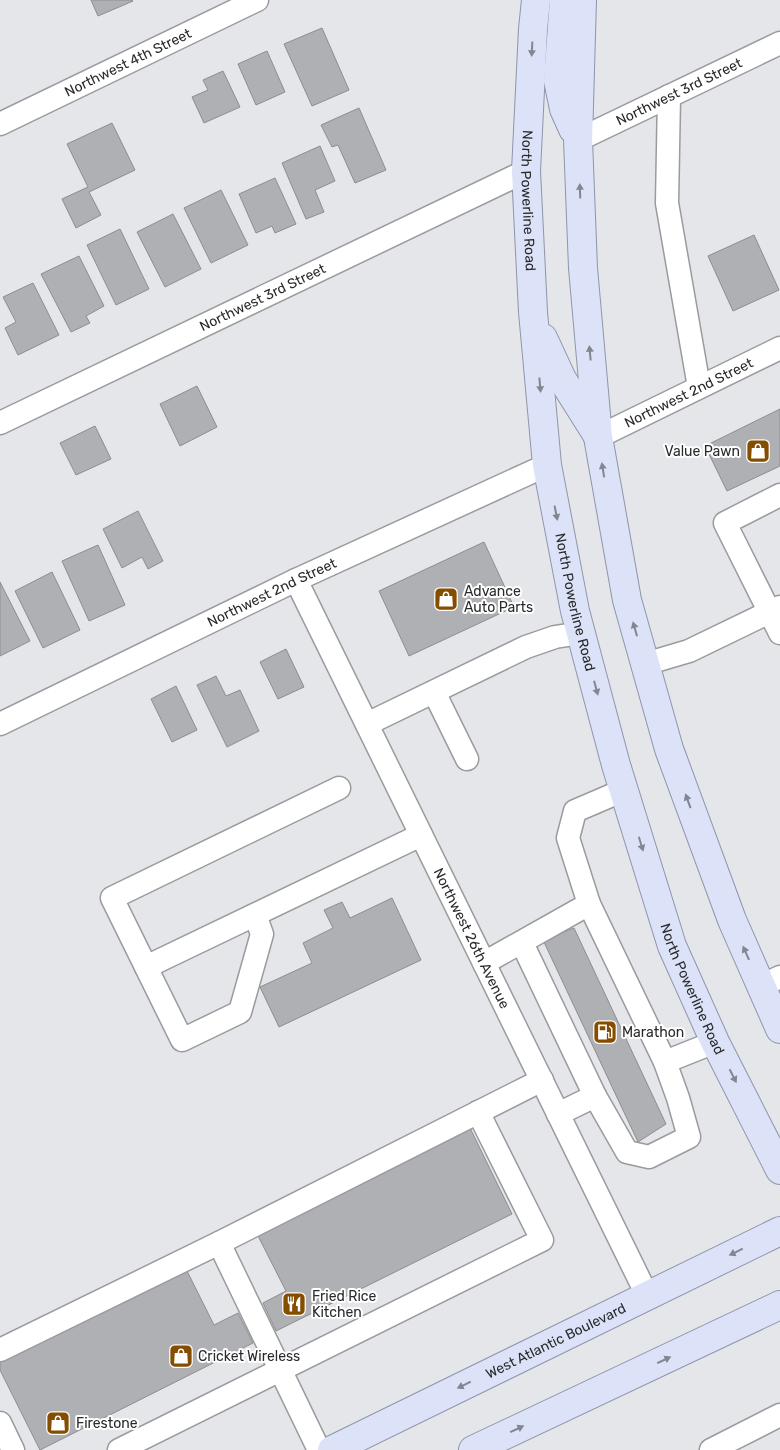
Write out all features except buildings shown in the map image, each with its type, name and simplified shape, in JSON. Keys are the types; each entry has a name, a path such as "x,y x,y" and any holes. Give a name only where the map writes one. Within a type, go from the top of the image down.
{"main road":[{"name":"North Powerline Road","path":"536,0 526,171 533,312 547,465 575,611 624,790 672,946 715,1042 780,1170"},
{"path":"564,0 558,80 564,109 578,140"},
{"path":"582,0 578,140 583,268 598,437 627,600 669,749 732,920 770,982 780,1029"},
{"path":"533,312 547,349 562,379 598,437"},
{"name":"West Atlantic Boulevard","path":"332,1450 780,1231"},
{"path":"483,1448 780,1305"}],"street":[{"name":"Northwest 4th Street","path":"0,124 257,0"},
{"name":"Northwest 3rd Street","path":"578,140 780,43"},
{"path":"669,96 666,203 699,387"},
{"name":"Northwest 3rd Street","path":"0,423 526,171"},
{"name":"Northwest 2nd Street","path":"598,437 780,348"},
{"name":"Northwest 2nd Street","path":"0,724 296,580 547,465"},
{"path":"780,495 724,524 775,609 780,633"},
{"name":"Northwest 26th Avenue","path":"296,580 647,1295"},
{"path":"645,664 688,650 775,609"},
{"path":"367,724 526,647 555,637 581,633"},
{"path":"434,692 467,759"},
{"path":"254,915 262,934 240,1012 182,1040 112,898 339,788"},
{"path":"522,943 595,1096 627,1152 650,1157 690,1137 665,1062 589,904 568,838 575,811 624,790"},
{"path":"146,967 421,835"},
{"path":"484,963 589,904"},
{"path":"665,1062 715,1042"},
{"path":"0,1350 219,1243 542,1080"},
{"path":"558,1114 595,1096"},
{"path":"119,1450 542,1240 478,1112"},
{"path":"219,1243 319,1450"},
{"path":"711,1450 780,1415"},
{"path":"0,1423 13,1450"}],"place":[{"name":"Value Pawn","path":"758,451"},
{"name":"Advance Auto Parts","path":"446,599"},
{"name":"Marathon","path":"605,1032"},
{"name":"Fried Rice Kitchen","path":"294,1304"},
{"name":"Cricket Wireless","path":"181,1356"},
{"name":"Firestone","path":"58,1423"}]}
